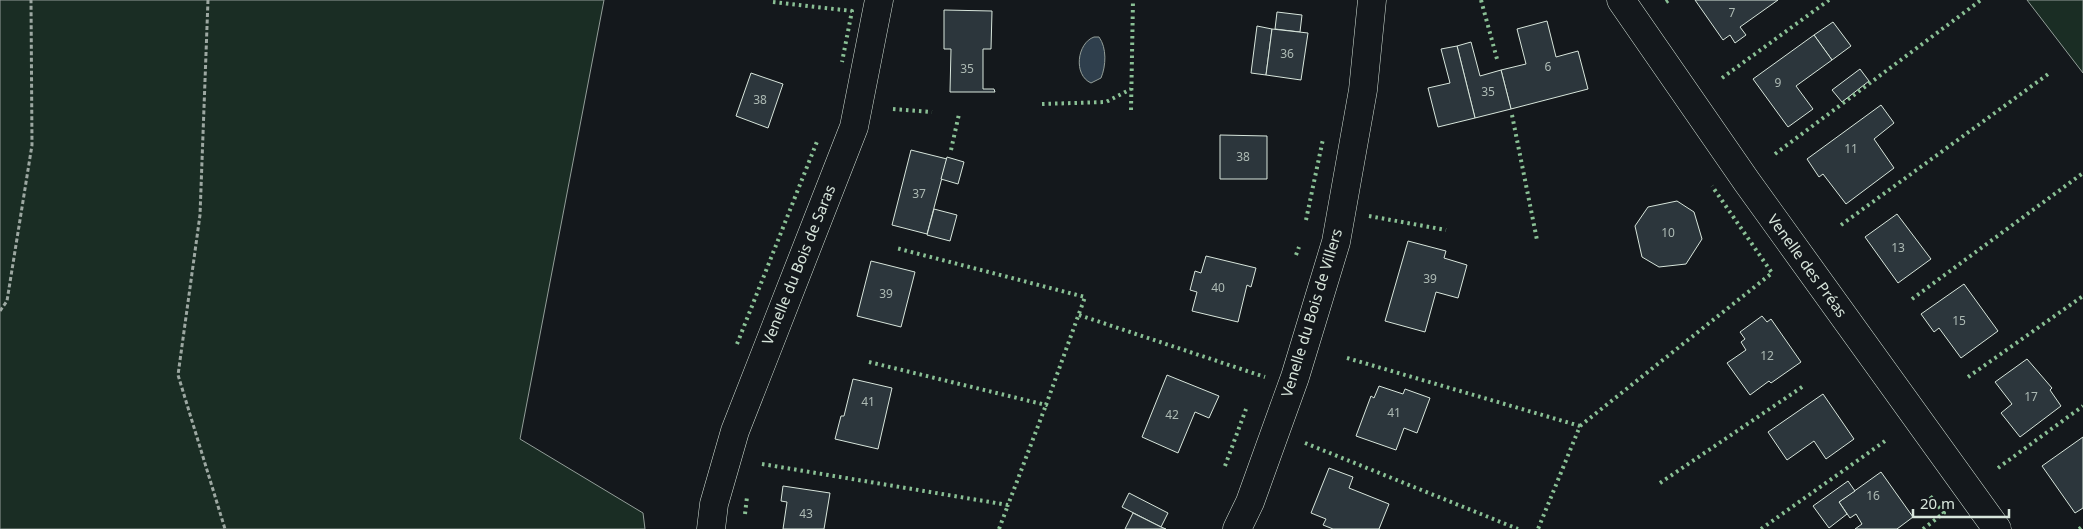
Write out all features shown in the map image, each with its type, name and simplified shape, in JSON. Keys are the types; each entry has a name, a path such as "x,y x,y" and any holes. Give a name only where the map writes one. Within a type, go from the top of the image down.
{"street":[{"name":"Venelle du Bois de Saras","path":"711,529 714,504 734,431 854,127 879,0"},
{"name":"Venelle du Bois de Villers","path":"1237,529 1250,502 1295,377 1336,242 1363,90 1372,0"},
{"name":"Venelle des Préas","path":"1621,0 1747,182 1997,529"}],"path":[{"path":"0,311 7,301 32,145 31,0"},
{"path":"208,0 200,216 178,375 225,529"}],"green space":[{"path":"0,0 604,0 520,439 643,513 645,529 0,529"},
{"path":"2027,0 2083,0 2083,73"}],"water":[{"path":"1099,37 1102,41 1105,63 1101,78 1091,83 1081,73 1079,59 1088,40"}],"building":[{"path":"1695,0 1778,0 1740,27 1746,35 1735,43 1730,35 1723,40"},
{"path":"944,10 992,11 991,49 983,49 983,89 994,89 995,92 950,92 951,49 944,49"},
{"path":"1277,12 1302,15 1300,32 1275,29"},
{"path":"1547,21 1556,57 1578,51 1588,89 1511,109 1501,70 1526,64 1517,29"},
{"path":"1833,22 1851,46 1832,60 1814,35"},
{"path":"1257,26 1272,29 1266,75 1251,73"},
{"path":"1272,29 1308,33 1301,80 1266,75"},
{"path":"1814,35 1832,60 1796,86 1813,109 1788,127 1753,79"},
{"path":"1471,42 1480,76 1501,70 1511,109 1475,118 1457,46"},
{"path":"1457,46 1475,118 1438,127 1428,88 1450,83 1441,49"},
{"path":"1860,69 1869,81 1842,102 1832,90"},
{"path":"751,73 783,84 768,128 736,116"},
{"path":"1881,105 1894,123 1874,139 1894,168 1846,204 1823,174 1819,177 1807,159"},
{"path":"1220,135 1267,136 1267,179 1220,179"},
{"path":"911,150 947,159 927,234 892,225"},
{"path":"947,157 964,162 958,184 941,179"},
{"path":"1677,201 1694,212 1702,239 1686,264 1659,267 1642,257 1635,226 1648,207"},
{"path":"934,209 957,215 950,241 927,235"},
{"path":"1897,214 1931,259 1898,283 1865,237"},
{"path":"1408,241 1446,251 1444,258 1467,265 1458,298 1436,292 1425,332 1385,321"},
{"path":"1206,256 1256,268 1251,287 1247,285 1238,322 1192,311 1197,292 1190,290 1195,271 1201,273"},
{"path":"871,261 915,272 901,327 857,316"},
{"path":"1964,284 1998,331 1961,358 1939,328 1934,332 1921,314"},
{"path":"1762,316 1767,322 1771,319 1801,362 1750,395 1727,363 1746,350 1741,342 1745,339 1740,332"},
{"path":"2027,359 2052,388 2050,390 2061,406 2020,437 2001,413 2012,404 1995,382"},
{"path":"1167,375 1219,396 1209,418 1195,412 1178,453 1142,437"},
{"path":"853,379 892,388 878,449 835,439 841,416 844,416"},
{"path":"1379,386 1403,394 1405,389 1430,398 1417,433 1404,428 1396,450 1356,436 1371,396 1374,398"},
{"path":"1823,394 1854,439 1826,459 1814,441 1787,460 1768,432"},
{"path":"2083,437 2083,508 2075,513 2042,466"},
{"path":"1329,468 1353,477 1349,488 1389,504 1379,529 1333,529 1323,525 1326,519 1311,513"},
{"path":"1881,472 1913,517 1897,529 1855,529 1862,524 1856,514 1850,518 1839,502"},
{"path":"1848,481 1855,491 1839,502 1847,514 1829,528 1813,506"},
{"path":"783,486 830,493 824,529 783,529 787,502 781,501"},
{"path":"1129,493 1168,513 1161,527 1122,507"},
{"path":"1133,513 1161,527 1166,529 1125,529"}],"hedge":[{"path":"1131,110 1133,0"},
{"path":"1481,0 1497,59"},
{"path":"1722,78 1829,0"},
{"path":"1775,154 1981,0"},
{"path":"773,2 852,11 842,62"},
{"path":"1841,225 2051,72"},
{"path":"1042,104 1106,102 1131,89"},
{"path":"893,109 932,112"},
{"path":"951,150 959,114"},
{"path":"1512,115 1537,240"},
{"path":"737,344 818,139"},
{"path":"1306,220 1323,139"},
{"path":"1912,299 2083,173"},
{"path":"1580,426 1772,273 1712,186"},
{"path":"1369,216 1446,230"},
{"path":"1296,255 1299,247"},
{"path":"869,362 1046,405 1085,297 896,248"},
{"path":"1968,377 2083,296"},
{"path":"1079,315 1265,377"},
{"path":"1347,358 1580,426 1538,529"},
{"path":"1660,483 1805,385"},
{"path":"762,464 1008,505 1046,405"},
{"path":"1998,468 2083,406"},
{"path":"1225,466 1246,409"},
{"path":"1761,529 1885,441"},
{"path":"1305,443 1518,529"},
{"path":"1923,529 1944,513 1930,496"},
{"path":"745,514 747,497"},
{"path":"999,529 1008,505"},
{"path":"2079,529 2083,526"}]}
